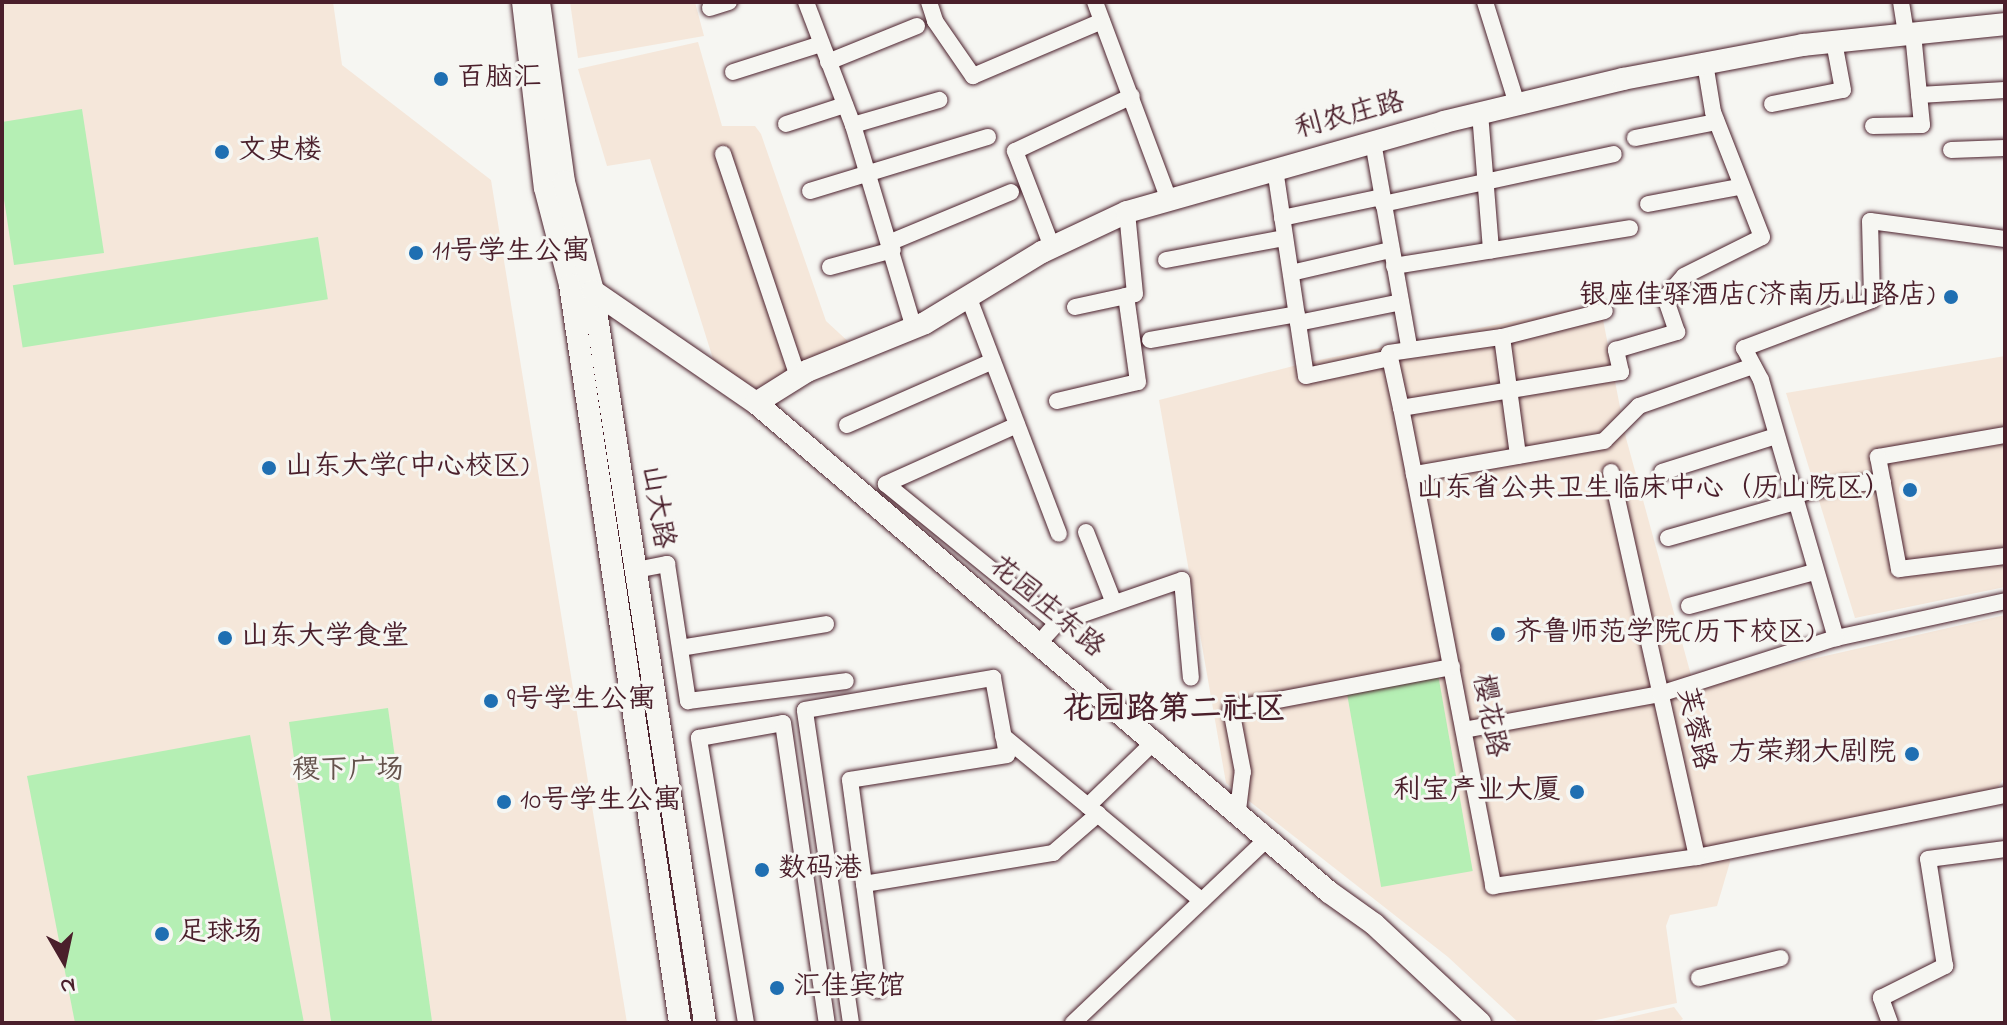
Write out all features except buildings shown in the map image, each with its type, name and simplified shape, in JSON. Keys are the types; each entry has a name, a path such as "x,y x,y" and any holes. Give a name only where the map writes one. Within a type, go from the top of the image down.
{"street":[{"name":"山大路","path":"523,2 545,188 570,285 680,1023"},
{"name":"山大路","path":"539,2 564,182 593,291 705,1023"},
{"path":"710,8 729,2"},
{"path":"806,2 853,125 892,246 914,328"},
{"path":"929,2 935,21 973,76 1102,21"},
{"path":"1095,2 1169,200"},
{"path":"1485,2 1517,104"},
{"path":"1873,126 1922,125 1909,34 1901,2"},
{"name":"利农庄路","path":"756,403 798,377 914,328 1052,247 1127,212 1480,113 1705,63 1834,42 2005,24"},
{"path":"828,62 917,26"},
{"path":"1772,104 1843,90 1834,42"},
{"path":"733,72 821,44"},
{"path":"1401,408 1621,372 1616,350 1677,332 1665,298 1684,276 1762,237 1739,187 1716,122 1705,63"},
{"path":"1919,95 2005,90"},
{"path":"1052,247 1015,151 1132,96"},
{"path":"853,125 939,100"},
{"path":"786,124 845,105"},
{"path":"1480,113 1491,251"},
{"path":"1635,138 1716,122"},
{"path":"810,191 869,176 988,137"},
{"path":"1373,142 1409,347"},
{"path":"1951,150 2005,148"},
{"path":"723,154 798,377"},
{"path":"1282,218 1486,182 1614,154"},
{"path":"1275,169 1306,376 1390,358 1389,353 1502,337 1605,311"},
{"path":"1648,204 1739,187"},
{"path":"830,267 892,246 1011,192"},
{"path":"1075,307 1135,294 1127,212"},
{"path":"1836,638 1776,436 1744,348 1872,300 1870,221 2005,239"},
{"path":"1291,273 1393,258 1491,251 1630,228"},
{"path":"1166,260 1285,238"},
{"name":"花园庄东路","path":"593,291 756,403 1374,924 1480,1023"},
{"path":"1057,401 1138,382 1126,296"},
{"path":"970,301 1059,534"},
{"path":"1150,340 1401,302"},
{"path":"1502,337 1518,456"},
{"name":"樱花路","path":"1390,358 1422,508 1493,886 1697,857"},
{"path":"847,425 993,361"},
{"path":"1414,474 1604,441 1630,421 1639,406 1753,366"},
{"path":"1017,425 886,484 1057,623"},
{"path":"2005,435 1878,457 1899,569 2005,556"},
{"path":"1662,472 1776,436"},
{"name":"芙蓉路","path":"1611,472 1697,857"},
{"path":"1668,538 1794,498 1855,484 1883,482"},
{"path":"1086,532 1114,603"},
{"path":"636,570 667,564 688,701 846,681"},
{"path":"1689,606 1814,572"},
{"path":"1040,642 1057,623 1182,580 1191,678"},
{"path":"1464,730 1660,694 1836,638 2005,601"},
{"path":"680,648 826,624"},
{"path":"1238,810 1243,772 1231,709 1452,667"},
{"path":"851,1023 805,710 993,678 1007,755 850,780 878,990"},
{"path":"746,1023 699,738 783,723 827,1023"},
{"path":"1003,736 1202,901"},
{"path":"864,884 1053,853 1156,740"},
{"path":"1697,857 2005,795"},
{"path":"1073,1023 1269,837"},
{"path":"1890,1023 1881,998 1945,966 1928,859 2005,849"},
{"path":"1699,978 1781,958"}],"shaded area":[{"name":"山东大学(中心校区)","path":"2,2 333,2 342,65 491,180 627,1023 2,1023"},
{"path":"570,2 695,2 704,36 578,58"},
{"path":"698,42 722,126 755,126 761,134 826,321 852,345 756,388 715,365 650,159 607,166 578,69"},
{"name":"齐鲁师范学院(历下校区)","path":"1600,304 1626,438 1694,686 2005,615 2005,777 1995,791 1727,845 1730,862 1717,906 1670,915 1666,926 1677,1003 1582,1023 1519,1023 1448,957 1226,783 1159,400 1309,362"},
{"name":"山东省公共卫生临床中心（历山院区）","path":"2005,356 2005,587 1855,618 1786,393"},
{"path":"1674,1007 1683,1019 1677,1023 1604,1023"}],"green space":[{"path":"82,109 104,253 14,265 2,186 2,122"},
{"path":"318,237 328,299 23,348 13,285"},
{"path":"1438,674 1473,871 1381,887 1346,690"},
{"name":"稷下广场","path":"388,708 432,1023 331,1023 289,722"},
{"path":"250,735 304,1023 75,1023 27,776"}],"place":[{"name":"百脑汇","path":"441,79"},
{"name":"文史楼","path":"222,152"},
{"name":"11号学生公寓","path":"416,253"},
{"name":"银座佳驿酒店(济南历山路店)","path":"1951,297"},
{"name":"山东大学(中心校区)","path":"269,468"},
{"name":"山东省公共卫生临床中心（历山院区）","path":"1910,490"},
{"name":"齐鲁师范学院(历下校区)","path":"1498,634"},
{"name":"山东大学食堂","path":"225,638"},
{"name":"9号学生公寓","path":"491,701"},
{"name":"方荣翔大剧院","path":"1912,754"},
{"name":"利宝产业大厦","path":"1577,792"},
{"name":"10号学生公寓","path":"504,802"},
{"name":"数码港","path":"762,870"},
{"name":"足球场","path":"162,934"},
{"name":"汇佳宾馆","path":"777,988"}],"district":[{"name":"花园路第二社区","path":"1174,711"}]}
